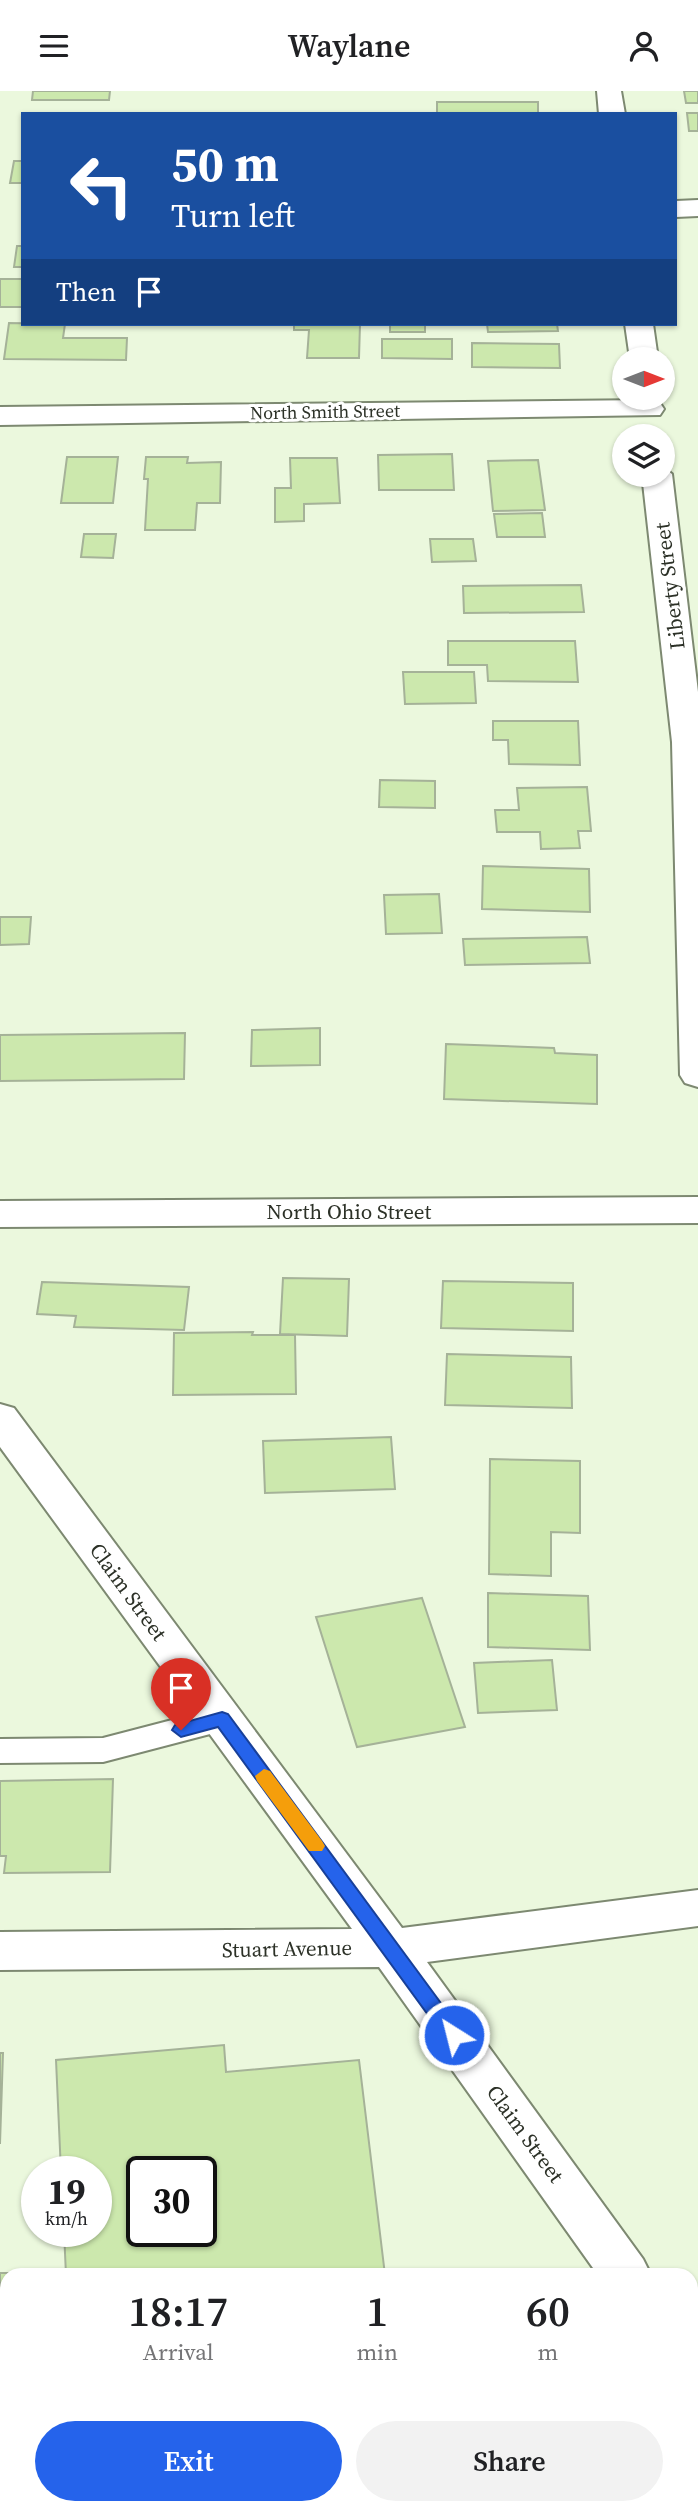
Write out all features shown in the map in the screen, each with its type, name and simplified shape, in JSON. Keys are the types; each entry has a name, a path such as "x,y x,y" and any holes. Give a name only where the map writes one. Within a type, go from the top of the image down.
{"street":[{"path":"609,91 612,112"},
{"path":"677,209 698,208"},
{"path":"639,326 642,347"},
{"name":"North Smith Street","path":"0,416 650,414"},
{"name":"Liberty Street","path":"658,487 688,743 698,1075"},
{"name":"North Ohio Street","path":"0,1214 698,1210"},
{"name":"Claim Street","path":"0,1418 391,1948 621,2268"},
{"name":"Stuart Avenue","path":"0,1951 391,1948 698,1908"}],"lane":[{"path":"0,1751 103,1750 222,1719"}],"building":[{"path":"33,91 110,91 109,100 32,100"},
{"path":"684,91 698,91 698,103 686,103"},
{"path":"437,102 538,102 538,112 437,112"},
{"path":"687,113 698,113 698,131 689,131"},
{"path":"14,161 21,161 21,183 10,183"},
{"path":"17,246 21,246 21,267 14,267"},
{"path":"0,279 21,279 21,307 0,307"},
{"path":"9,323 21,323 21,326 65,326 63,338 127,338 126,360 4,359"},
{"path":"294,326 360,326 359,358 307,358 309,330 294,330"},
{"path":"390,326 425,326 425,332 390,332"},
{"path":"487,326 557,326 558,331 488,332"},
{"path":"382,339 452,339 452,359 382,358"},
{"path":"472,343 559,344 560,368 472,367"},
{"path":"452,454 454,490 379,490 378,455"},
{"path":"67,457 118,457 113,503 61,503"},
{"path":"146,457 188,457 187,463 221,462 220,503 197,503 195,530 145,530 148,479 144,479"},
{"path":"290,458 337,458 340,503 304,504 304,521 275,522 275,488 291,488"},
{"path":"538,460 545,510 493,511 488,461"},
{"path":"542,513 545,537 497,537 494,514"},
{"path":"84,534 116,534 113,558 81,557"},
{"path":"430,539 473,539 476,561 432,562"},
{"path":"581,585 584,612 464,613 463,586"},
{"path":"448,641 575,641 578,682 488,681 487,665 448,665"},
{"path":"403,672 474,672 476,703 405,704"},
{"path":"493,721 578,721 580,765 509,764 508,740 493,740"},
{"path":"380,780 435,781 435,808 379,807"},
{"path":"587,787 591,831 578,831 580,848 541,849 540,832 497,832 495,810 519,810 517,788"},
{"path":"483,866 589,869 590,912 482,909"},
{"path":"439,894 442,933 386,934 384,895"},
{"path":"0,917 31,917 29,944 0,945"},
{"path":"587,937 590,963 465,965 463,939"},
{"path":"320,1028 320,1065 251,1066 252,1030"},
{"path":"185,1033 184,1079 0,1081 0,1035"},
{"path":"446,1044 554,1048 555,1053 597,1055 597,1104 444,1099"},
{"path":"283,1278 349,1279 347,1336 280,1334"},
{"path":"443,1281 573,1283 573,1331 441,1328"},
{"path":"42,1282 189,1287 184,1330 74,1327 76,1316 37,1314"},
{"path":"253,1332 252,1335 295,1335 296,1394 173,1395 174,1333"},
{"path":"447,1354 571,1357 572,1408 445,1405"},
{"path":"391,1437 395,1489 265,1493 263,1441"},
{"path":"490,1459 580,1461 580,1533 551,1532 551,1576 489,1574"},
{"path":"488,1593 588,1596 590,1650 488,1647"},
{"path":"422,1598 465,1727 357,1747 316,1617"},
{"path":"552,1660 557,1710 478,1713 474,1663"},
{"path":"113,1779 110,1872 4,1873 6,1856 0,1856 0,1781"},
{"path":"224,2045 226,2072 359,2060 384,2268 66,2268 65,2247 112,2247 112,2156 60,2156 56,2060"},
{"path":"0,2053 3,2053 0,2144"}],"slow traffic":[{"path":"264,1776 315,1846"}],"route":[{"path":"181,1730 222,1719 454,2035"}]}
